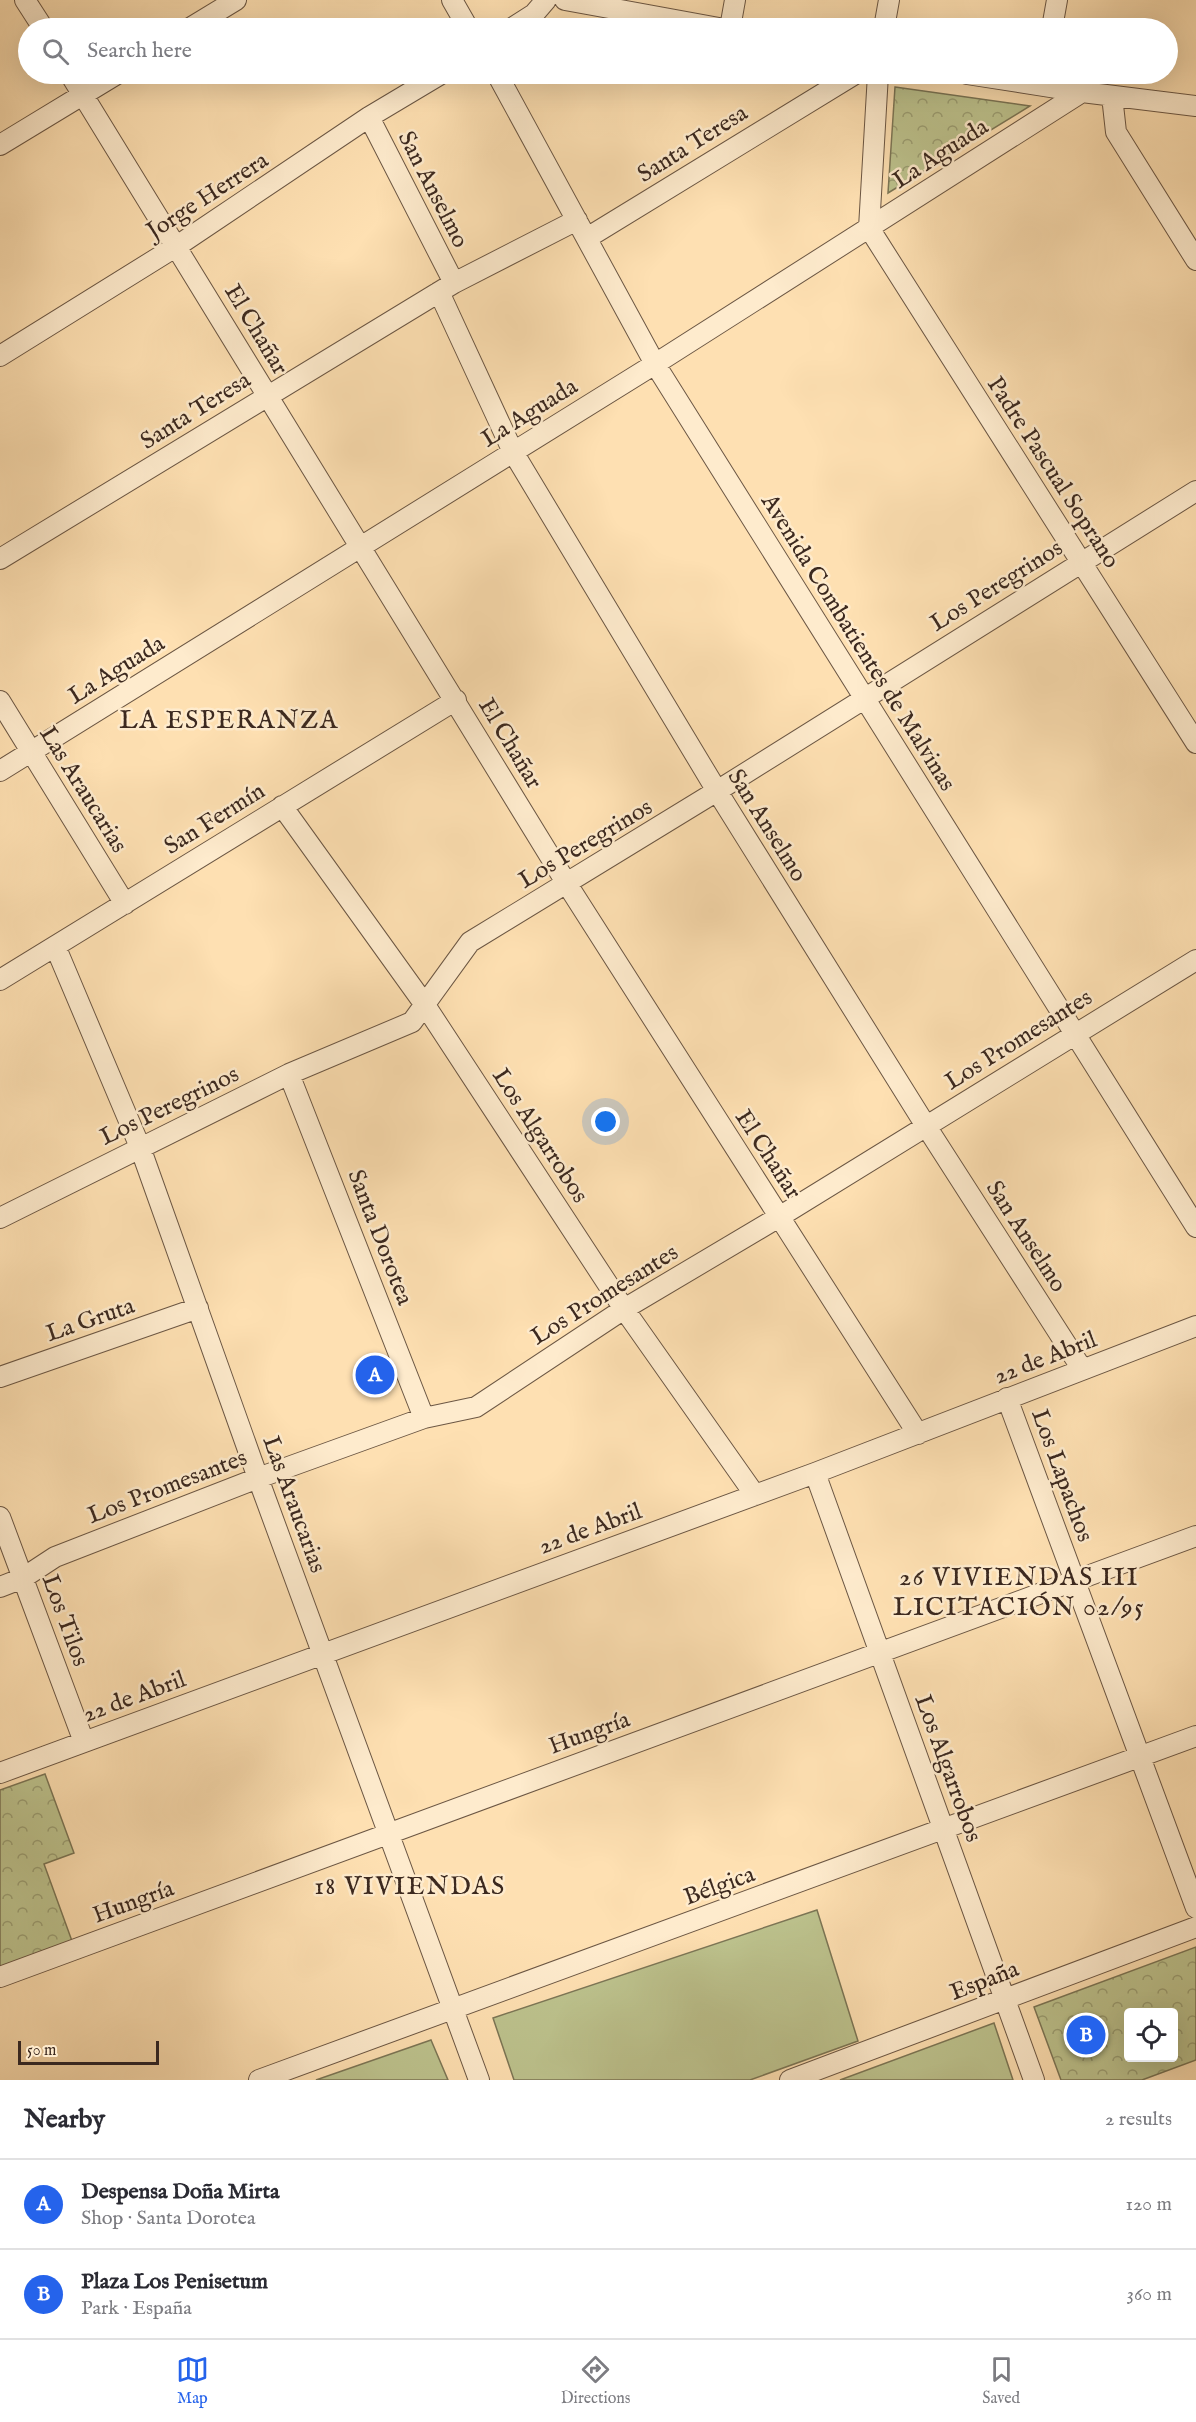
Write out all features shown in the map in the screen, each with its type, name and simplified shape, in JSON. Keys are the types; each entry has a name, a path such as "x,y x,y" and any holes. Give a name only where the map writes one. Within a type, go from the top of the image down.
{"street":[{"path":"25,0 37,18"},
{"path":"206,18 236,0"},
{"path":"452,0 462,18"},
{"path":"528,18 546,0"},
{"path":"565,0 664,18"},
{"path":"732,18 735,0"},
{"path":"886,18 889,0"},
{"path":"1054,18 1057,0"},
{"name":"El Chañar","path":"76,84 567,884 918,1434"},
{"path":"0,145 101,84"},
{"name":"Jorge Herrera","path":"0,356 177,246 369,117 424,84"},
{"name":"Avenida Combatientes de Malvinas","path":"502,84 655,364 1196,1227"},
{"name":"Santa Teresa","path":"586,238 839,84"},
{"path":"869,228 877,84"},
{"path":"1057,84 1082,92 1196,106"},
{"name":"La Aguada","path":"0,771 655,364 1082,92"},
{"path":"1112,96 1116,132 1196,260"},
{"name":"San Anselmo","path":"369,117 446,288 513,452 717,791 926,1126 1082,1369"},
{"name":"Santa Teresa","path":"0,559 446,288 577,220"},
{"name":"Padre Pascual Soprano","path":"869,228 1196,743"},
{"name":"Los Peregrinos","path":"0,1218 290,1074 412,1022 470,942 717,791 1196,491"},
{"name":"San Fermín","path":"0,980 56,948 456,700"},
{"name":"Las Araucarias","path":"0,701 125,904"},
{"name":"Los Algarrobos","path":"282,806 425,1005 624,1310 755,1495"},
{"name":"Las Araucarias","path":"56,948 140,1147 258,1478 479,2080"},
{"name":"Los Promesantes","path":"0,1587 23,1578 55,1557 258,1478 424,1418 476,1407 624,1310 1196,960"},
{"name":"Santa Dorotea","path":"290,1074 424,1418"},
{"name":"La Gruta","path":"0,1377 198,1308"},
{"name":"22 de Abril","path":"0,1773 815,1473 1196,1326"},
{"name":"Los Lapachos","path":"1007,1398 1196,1908"},
{"name":"Los Algarrobos","path":"815,1473 1034,2080"},
{"name":"Los Tilos","path":"0,1517 84,1742"},
{"name":"Hungría","path":"0,1977 1196,1536"},
{"name":"Bélgica","path":"259,2080 1196,1736"},
{"name":"España","path":"790,2080 1196,1927"}],"green space":[{"path":"895,87 1030,106 888,193"},
{"path":"45,1774 74,1853 44,1864 72,1941 0,1967 0,1790"},
{"path":"817,1910 858,2041 750,2080 514,2080 493,2018"},
{"path":"1196,1947 1196,2060 1142,2080 1061,2080 1034,2007"},
{"path":"994,2023 1013,2080 840,2080"},
{"path":"431,2040 448,2080 316,2080"}],"place":[{"name":"Despensa Doña Mirta","path":"375,1375"},
{"name":"Plaza Los Penisetum","path":"1086,2035"}],"district":[{"name":"LA ESPERANZA","path":"229,719"},
{"name":"26 VIVIENDAS III LICITACIÓN 02/95","path":"1019,1591"},
{"name":"18 VIVIENDAS","path":"410,1885"}]}
